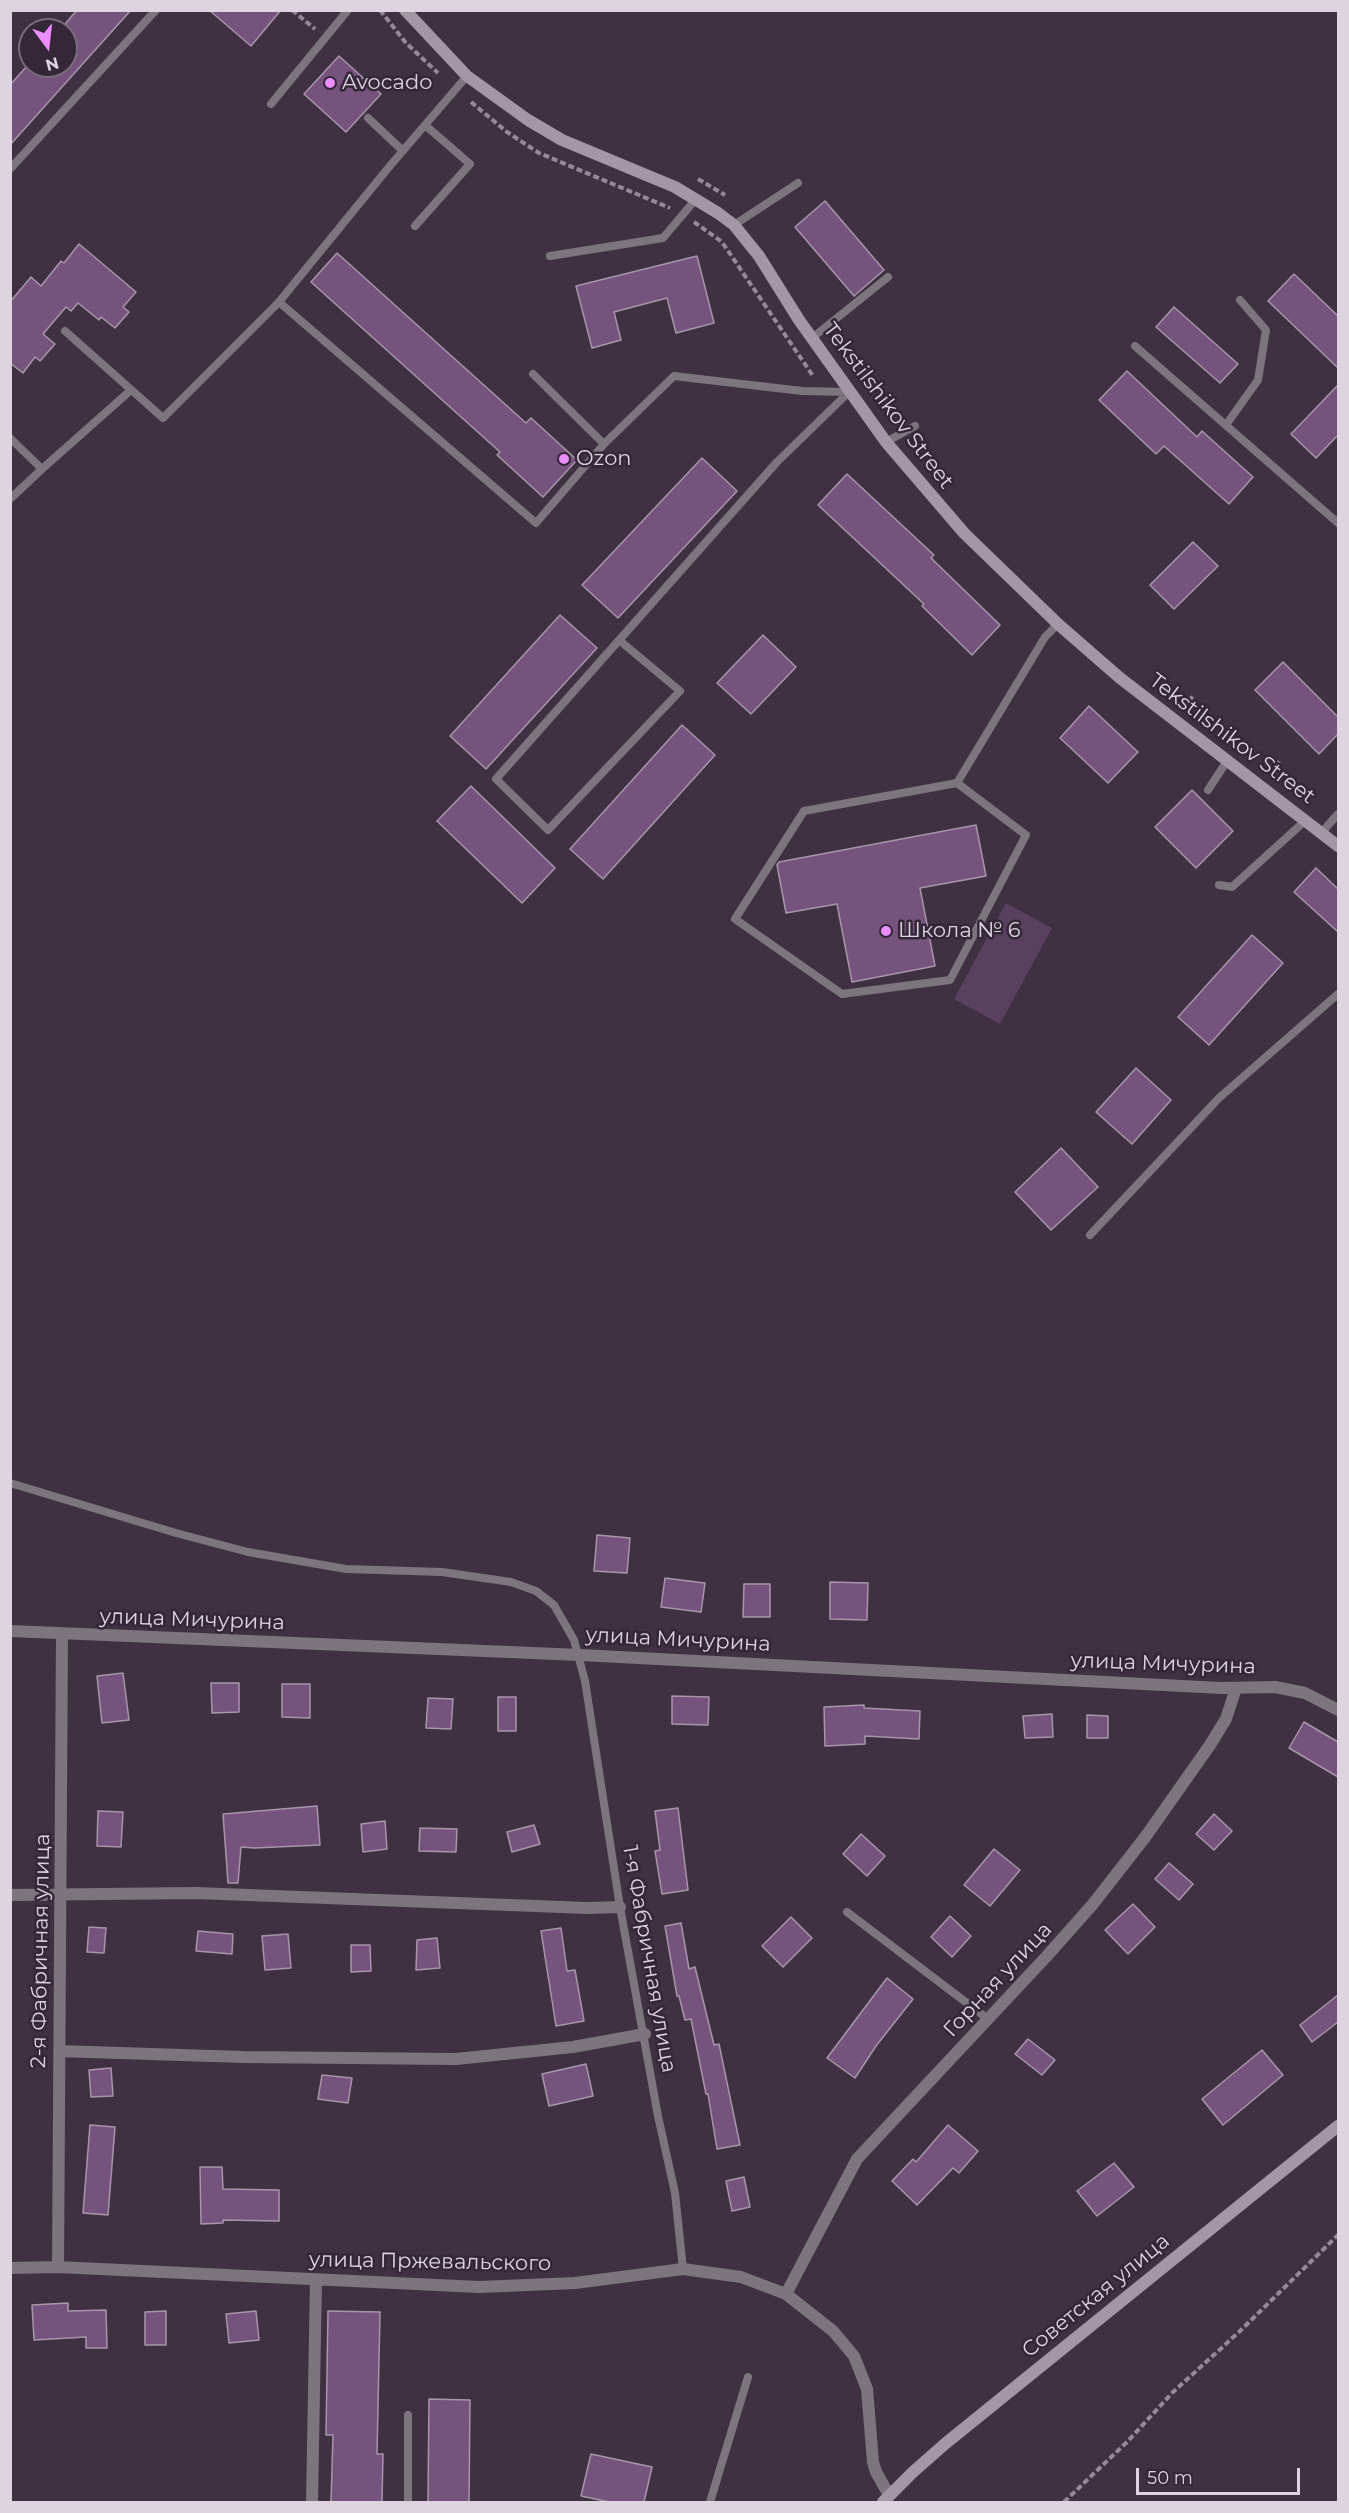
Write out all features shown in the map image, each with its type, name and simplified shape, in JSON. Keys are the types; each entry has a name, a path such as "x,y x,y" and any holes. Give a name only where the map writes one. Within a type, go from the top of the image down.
{"main road":[{"name":"Tekstilshikov Street","path":"405,10 467,76 528,120 562,140 675,187 734,225 759,256 812,338 886,442 964,533 1058,624 1120,678 1338,846"},
{"name":"Советская улица","path":"886,2499 954,2436 1338,2126"}],"street":[{"name":"улица Мичурина","path":"10,1631 62,1635 580,1655 1236,1688 1285,1688 1305,1693 1338,1710"},
{"name":"2-я Фабричная улица","path":"58,2267 62,1635"},
{"name":"Горная улица","path":"786,2294 857,2159 1071,1931 1146,1836 1220,1731 1236,1688"},
{"path":"10,1895 235,1893 587,1908 620,1907"},
{"path":"59,2051 243,2057 456,2059 573,2047 645,2034"},
{"name":"улица Пржевальского","path":"10,2268 58,2267 509,2287 616,2279 683,2269 741,2277 786,2294 846,2344 860,2367 869,2401 873,2462 886,2499"},
{"path":"312,2502 316,2280"}],"lane":[{"path":"10,169 156,10"},
{"path":"271,104 348,10"},
{"path":"65,331 163,418 279,302 467,76"},
{"path":"368,118 402,152"},
{"path":"415,226 470,164 425,125"},
{"path":"734,225 798,183"},
{"path":"550,256 663,238 696,199"},
{"path":"812,338 888,277"},
{"path":"1226,425 1258,380 1266,330 1240,300"},
{"path":"279,302 536,523 604,444 674,376 802,391 849,392"},
{"path":"1135,346 1338,523"},
{"path":"533,374 604,444"},
{"path":"10,499 131,390"},
{"path":"619,640 680,691 548,830 496,778 777,462 849,392"},
{"path":"886,442 915,426"},
{"path":"10,438 42,468"},
{"path":"957,783 1026,835 950,980 842,994 735,919 804,811 957,783 1045,637 1058,624"},
{"path":"1208,790 1227,761"},
{"path":"1322,832 1338,814"},
{"path":"1219,885 1232,887 1306,820"},
{"path":"1090,1235 1219,1098 1338,994"},
{"name":"1-я Фабричная улица","path":"10,1483 248,1552 346,1569 463,1574 524,1586 554,1605 568,1628 580,1655 620,1907 675,2193 683,2269"},
{"path":"848,1912 988,2019"},
{"path":"710,2502 748,2377"},
{"path":"408,2415 408,2502"}],"path":[{"path":"292,10 325,38"},
{"path":"1182,709 1193,696"},
{"path":"1269,774 1280,760"},
{"path":"1064,2502 1114,2455 1172,2393 1239,2332 1338,2235"}],"shaded area":[{"path":"1006,903 1052,928 1000,1024 954,999"}],"building":[{"path":"77,10 131,10 78,69 78,18 70,18"},
{"path":"209,10 281,10 251,46"},
{"path":"339,56 381,94 346,132 304,94"},
{"path":"18,76 18,78 70,78 10,145 10,85"},
{"path":"825,201 884,270 854,296 795,227"},
{"path":"79,244 136,292 123,307 129,312 115,328 101,317 99,320 78,303 71,311 66,307 43,334 55,344 40,361 35,357 23,373 10,363 10,302 31,277 41,286 61,261 64,263"},
{"path":"337,253 526,423 531,418 577,460 543,497 497,455 500,452 311,282"},
{"path":"697,256 714,323 676,333 667,298 614,312 621,340 592,348 576,286"},
{"path":"1294,274 1338,316 1338,368 1268,301"},
{"path":"1174,307 1238,364 1220,383 1156,327"},
{"path":"1127,371 1197,437 1202,431 1253,477 1229,504 1164,446 1156,454 1099,400"},
{"path":"1338,385 1338,435 1316,458 1291,434"},
{"path":"702,458 737,491 618,618 582,585"},
{"path":"847,474 934,555 931,558 1000,625 972,655 922,606 924,604 818,505"},
{"path":"1193,542 1218,566 1174,609 1150,585"},
{"path":"560,615 597,648 486,769 450,736"},
{"path":"763,635 796,667 751,714 717,683"},
{"path":"1283,662 1338,717 1338,734 1319,754 1255,690"},
{"path":"1089,706 1138,752 1108,783 1060,738"},
{"path":"682,725 715,755 603,879 570,849"},
{"path":"471,786 555,868 522,903 437,821"},
{"path":"1192,790 1233,831 1196,868 1155,827"},
{"path":"976,825 986,876 920,888 935,966 852,982 837,904 786,913 777,865 779,862"},
{"path":"1316,868 1338,889 1338,932 1294,892"},
{"path":"1252,935 1283,963 1209,1045 1178,1017"},
{"path":"1136,1068 1171,1100 1132,1144 1096,1112"},
{"path":"1061,1148 1098,1187 1051,1230 1015,1192"},
{"path":"597,1535 630,1538 627,1573 594,1571"},
{"path":"665,1578 705,1583 701,1612 661,1607"},
{"path":"830,1582 868,1583 867,1620 830,1619"},
{"path":"744,1584 770,1584 770,1617 743,1617"},
{"path":"123,1673 129,1720 102,1723 97,1676"},
{"path":"211,1683 239,1683 239,1712 212,1713"},
{"path":"282,1684 310,1684 310,1718 282,1717"},
{"path":"672,1696 709,1697 708,1725 672,1724"},
{"path":"498,1697 516,1697 516,1731 498,1731"},
{"path":"428,1698 453,1699 451,1729 426,1728"},
{"path":"864,1705 864,1708 920,1711 919,1739 865,1736 865,1744 825,1746 824,1707"},
{"path":"1052,1714 1053,1737 1025,1738 1023,1716"},
{"path":"1087,1715 1108,1716 1108,1738 1087,1738"},
{"path":"1304,1722 1338,1742 1338,1777 1289,1748"},
{"path":"317,1806 320,1845 241,1847 238,1883 228,1883 223,1814"},
{"path":"678,1808 688,1890 662,1894 655,1851 660,1850 655,1811"},
{"path":"98,1811 123,1812 121,1847 97,1846"},
{"path":"1214,1814 1232,1831 1214,1850 1196,1834"},
{"path":"385,1821 387,1849 363,1852 361,1824"},
{"path":"534,1825 540,1844 512,1852 507,1832"},
{"path":"420,1828 457,1829 456,1852 419,1851"},
{"path":"861,1834 885,1856 867,1876 843,1854"},
{"path":"994,1849 1020,1870 990,1906 964,1885"},
{"path":"1169,1863 1193,1884 1179,1900 1155,1879"},
{"path":"1133,1904 1155,1927 1128,1954 1105,1930"},
{"path":"950,1916 971,1936 952,1957 931,1937"},
{"path":"791,1917 812,1938 783,1967 762,1946"},
{"path":"681,1923 689,1969 695,1967 714,2045 719,2044 740,2145 717,2149 708,2094 706,2094 691,2019 685,2020 679,1996 677,1996 665,1926"},
{"path":"89,1927 106,1928 104,1953 87,1952"},
{"path":"561,1928 567,1971 575,1970 584,2021 556,2026 541,1931"},
{"path":"198,1931 233,1934 232,1954 196,1951"},
{"path":"288,1934 291,1968 265,1970 262,1936"},
{"path":"437,1938 440,1968 416,1970 417,1940"},
{"path":"351,1945 370,1945 371,1971 351,1972"},
{"path":"887,1978 913,1999 876,2046 855,2078 827,2058"},
{"path":"1338,1995 1338,2022 1312,2042 1300,2025"},
{"path":"1028,2039 1055,2060 1042,2075 1015,2054"},
{"path":"1262,2050 1283,2075 1223,2125 1202,2099"},
{"path":"586,2064 593,2096 549,2106 542,2074"},
{"path":"111,2068 113,2096 91,2097 89,2070"},
{"path":"322,2075 352,2078 348,2103 318,2099"},
{"path":"90,2125 115,2127 108,2215 83,2213"},
{"path":"948,2125 978,2151 959,2173 953,2168 917,2205 892,2181 913,2159 916,2162"},
{"path":"1114,2163 1134,2187 1097,2216 1077,2191"},
{"path":"200,2167 222,2167 223,2189 279,2190 279,2221 223,2220 223,2223 201,2224"},
{"path":"744,2177 750,2207 732,2211 726,2181"},
{"path":"68,2303 68,2311 106,2310 107,2348 86,2348 86,2337 34,2340 32,2305"},
{"path":"166,2311 166,2345 145,2345 145,2312"},
{"path":"256,2311 259,2340 229,2343 226,2314"},
{"path":"328,2311 380,2312 377,2454 383,2454 382,2502 331,2502 333,2435 326,2435"},
{"path":"429,2399 470,2400 469,2502 428,2502"},
{"path":"591,2454 652,2467 644,2502 609,2502 581,2496"}],"place":[{"name":"Avocado","path":"330,83"},
{"name":"Ozon","path":"564,459"},
{"name":"Школа № 6","path":"886,931"}]}
